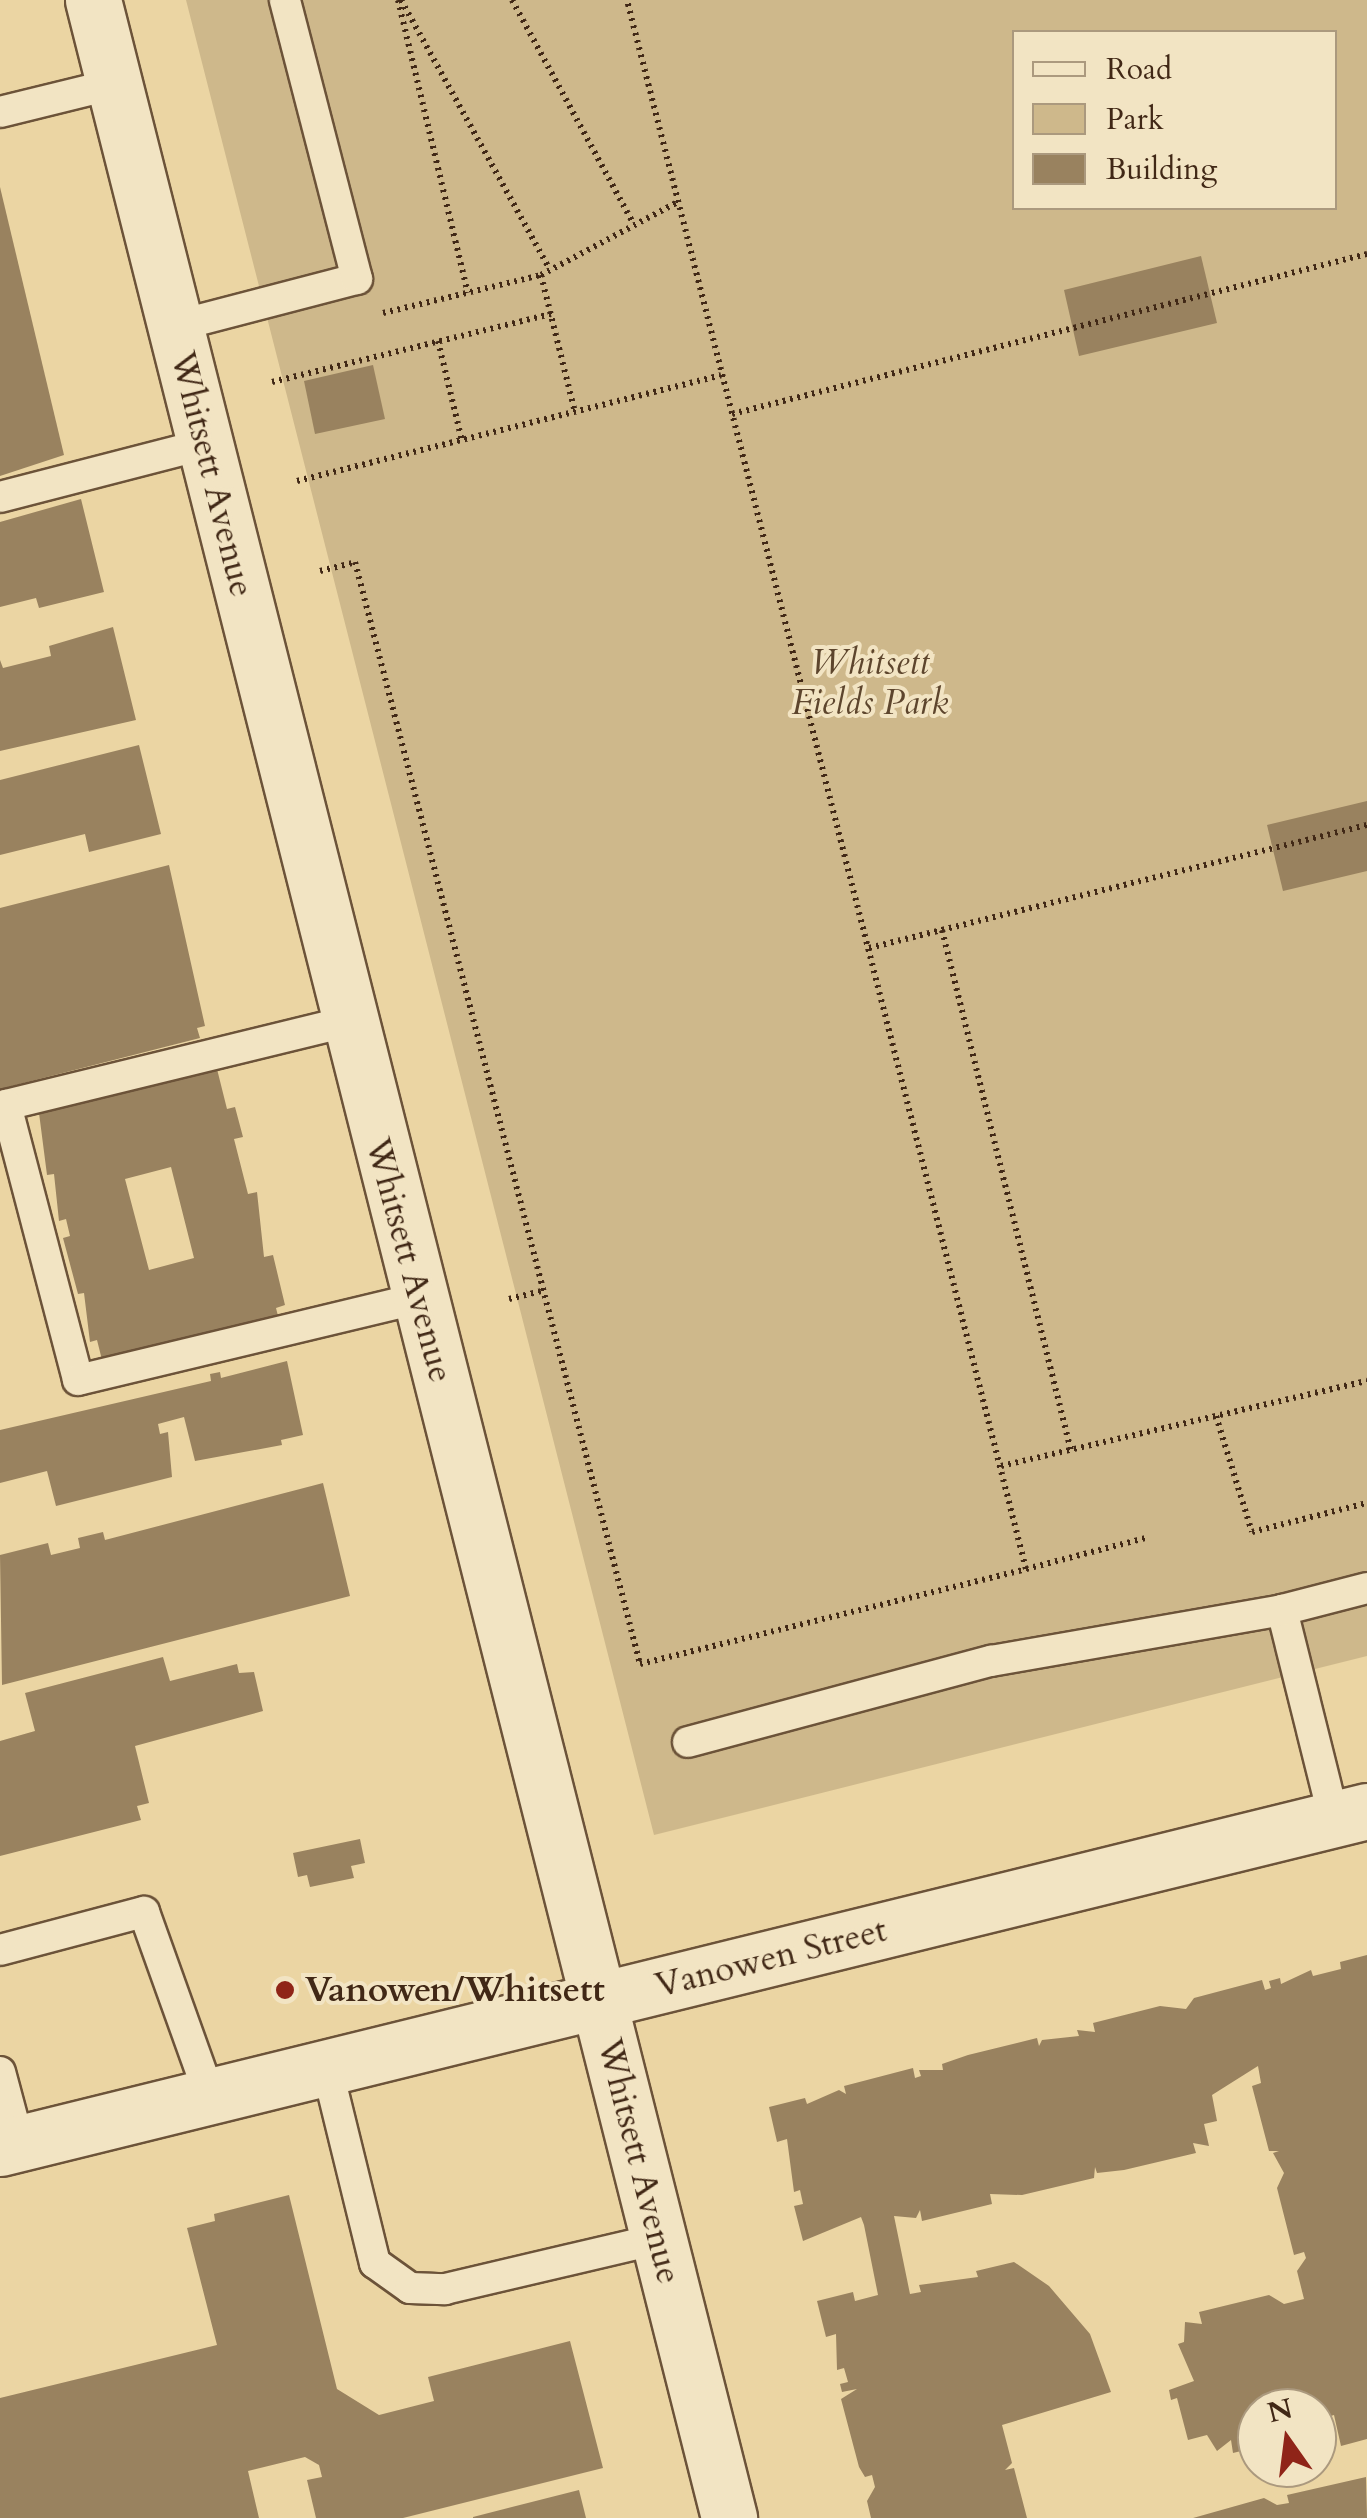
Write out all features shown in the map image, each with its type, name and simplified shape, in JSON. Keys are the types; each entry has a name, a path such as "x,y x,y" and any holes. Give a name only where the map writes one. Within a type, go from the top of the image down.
{"main road":[{"name":"Whitsett Avenue","path":"93,0 346,1022 420,1298 729,2518"},
{"name":"Vanowen Street","path":"10,2146 1350,1815"}],"lane":[{"path":"176,326 357,279 285,0"},
{"path":"0,112 114,84"},
{"path":"0,497 205,444"},
{"path":"346,1022 6,1106 78,1380 420,1298"},
{"path":"688,1742 991,1660 1282,1610 1367,1588"},
{"path":"1282,1610 1350,1815"},
{"path":"0,1950 144,1912 210,2096"},
{"path":"327,2068 375,2263 410,2288 445,2289 659,2239"},
{"path":"0,2072 10,2146"}],"path":[{"path":"399,0 549,268"},
{"path":"399,0 468,293"},
{"path":"512,0 633,223"},
{"path":"627,0 1026,1569"},
{"path":"376,315 541,275 678,202"},
{"path":"732,414 1367,254"},
{"path":"541,275 574,412"},
{"path":"272,382 551,314"},
{"path":"438,341 462,440"},
{"path":"297,481 721,375"},
{"path":"320,571 355,562 640,1664 1146,1538"},
{"path":"868,948 1367,826"},
{"path":"942,930 1071,1450"},
{"path":"510,1300 544,1290"},
{"path":"1001,1466 1367,1381"},
{"path":"1216,1416 1252,1532 1367,1502"}],"green space":[{"name":"Whitsett Fields Park","path":"186,0 1367,0 1367,1656 654,1835"}],"building":[{"path":"0,187 64,455 0,476"},
{"path":"1201,256 1217,323 1079,356 1064,290"},
{"path":"373,365 385,419 315,434 304,381"},
{"path":"81,499 104,592 39,608 36,598 0,607 0,522"},
{"path":"113,627 136,720 0,751 0,660 3,668 51,656 49,646"},
{"path":"139,745 161,834 89,852 85,834 0,855 0,780"},
{"path":"1367,801 1367,871 1283,891 1267,825"},
{"path":"169,865 205,1026 197,1028 200,1038 0,1089 0,908"},
{"path":"217,1069 227,1109 235,1107 243,1137 234,1139 248,1194 257,1192 264,1257 273,1255 285,1305 276,1308 280,1324 104,1368 97,1340 90,1342 84,1293 78,1294 63,1238 70,1236 66,1219 59,1221 54,1174 47,1175 39,1113","holes":["171,1167 194,1258 149,1270 125,1179"]},
{"path":"287,1361 303,1435 281,1440 282,1445 195,1461 184,1417 158,1424 160,1434 168,1432 172,1477 56,1506 47,1471 0,1483 0,1430 211,1381 210,1374 220,1372 221,1378"},
{"path":"323,1483 350,1596 2,1685 0,1555 48,1543 51,1555 80,1548 78,1538 103,1532 105,1540"},
{"path":"163,1657 170,1681 237,1664 239,1673 254,1672 263,1711 135,1746 149,1803 137,1806 141,1820 0,1856 0,1741 35,1731 25,1693"},
{"path":"360,1839 365,1863 351,1866 354,1878 310,1887 307,1875 298,1877 293,1853"},
{"path":"1367,1955 1367,2439 1341,2446 1337,2388 1237,2388 1237,2452 1233,2453 1231,2440 1217,2451 1207,2435 1188,2440 1177,2398 1171,2400 1169,2390 1194,2381 1178,2344 1184,2342 1185,2322 1202,2324 1199,2312 1269,2295 1284,2304 1304,2299 1297,2271 1306,2258 1304,2252 1294,2255 1277,2188 1284,2173 1273,2153 1279,2151 1269,2151 1252,2086 1261,2083 1258,2066 1212,2095 1217,2121 1204,2124 1209,2146 1193,2143 1196,2153 1124,2170 1097,2173 1095,2167 1094,2178 1022,2195 990,2194 992,2204 922,2221 920,2210 916,2218 894,2216 910,2294 921,2292 919,2285 978,2277 976,2271 1014,2262 1049,2286 1090,2334 1111,2392 1002,2425 1012,2463 1005,2470 1014,2468 1027,2518 871,2518 867,2501 875,2487 872,2475 865,2477 859,2467 841,2399 857,2389 842,2392 840,2384 848,2382 844,2368 837,2370 836,2334 826,2337 817,2301 853,2292 855,2301 878,2295 864,2225 861,2217 803,2241 794,2206 803,2204 800,2190 794,2192 787,2139 777,2142 769,2107 805,2098 807,2104 839,2090 846,2094 844,2086 913,2068 915,2078 921,2076 919,2070 943,2070 942,2064 968,2055 1037,2038 1039,2046 1042,2040 1079,2036 1077,2030 1095,2032 1093,2023 1160,2006 1186,2009 1194,1998 1262,1980 1265,1990 1271,1988 1269,1981 1280,1978 1281,1984 1311,1970 1313,1976 1341,1969 1340,1962"},
{"path":"289,2195 337,2389 379,2415 434,2401 428,2377 570,2341 603,2468 403,2518 316,2518 307,2480 322,2477 319,2465 305,2457 248,2471 259,2518 0,2518 0,2398 217,2345 187,2228 215,2221 214,2214"},
{"path":"1366,2477 1367,2518 1193,2518 1264,2498 1277,2505 1289,2503 1287,2495 1337,2488 1337,2484"},
{"path":"579,2490 586,2518 473,2518 473,2517"}],"place":[{"name":"Vanowen/Whitsett","path":"285,1990"}]}
